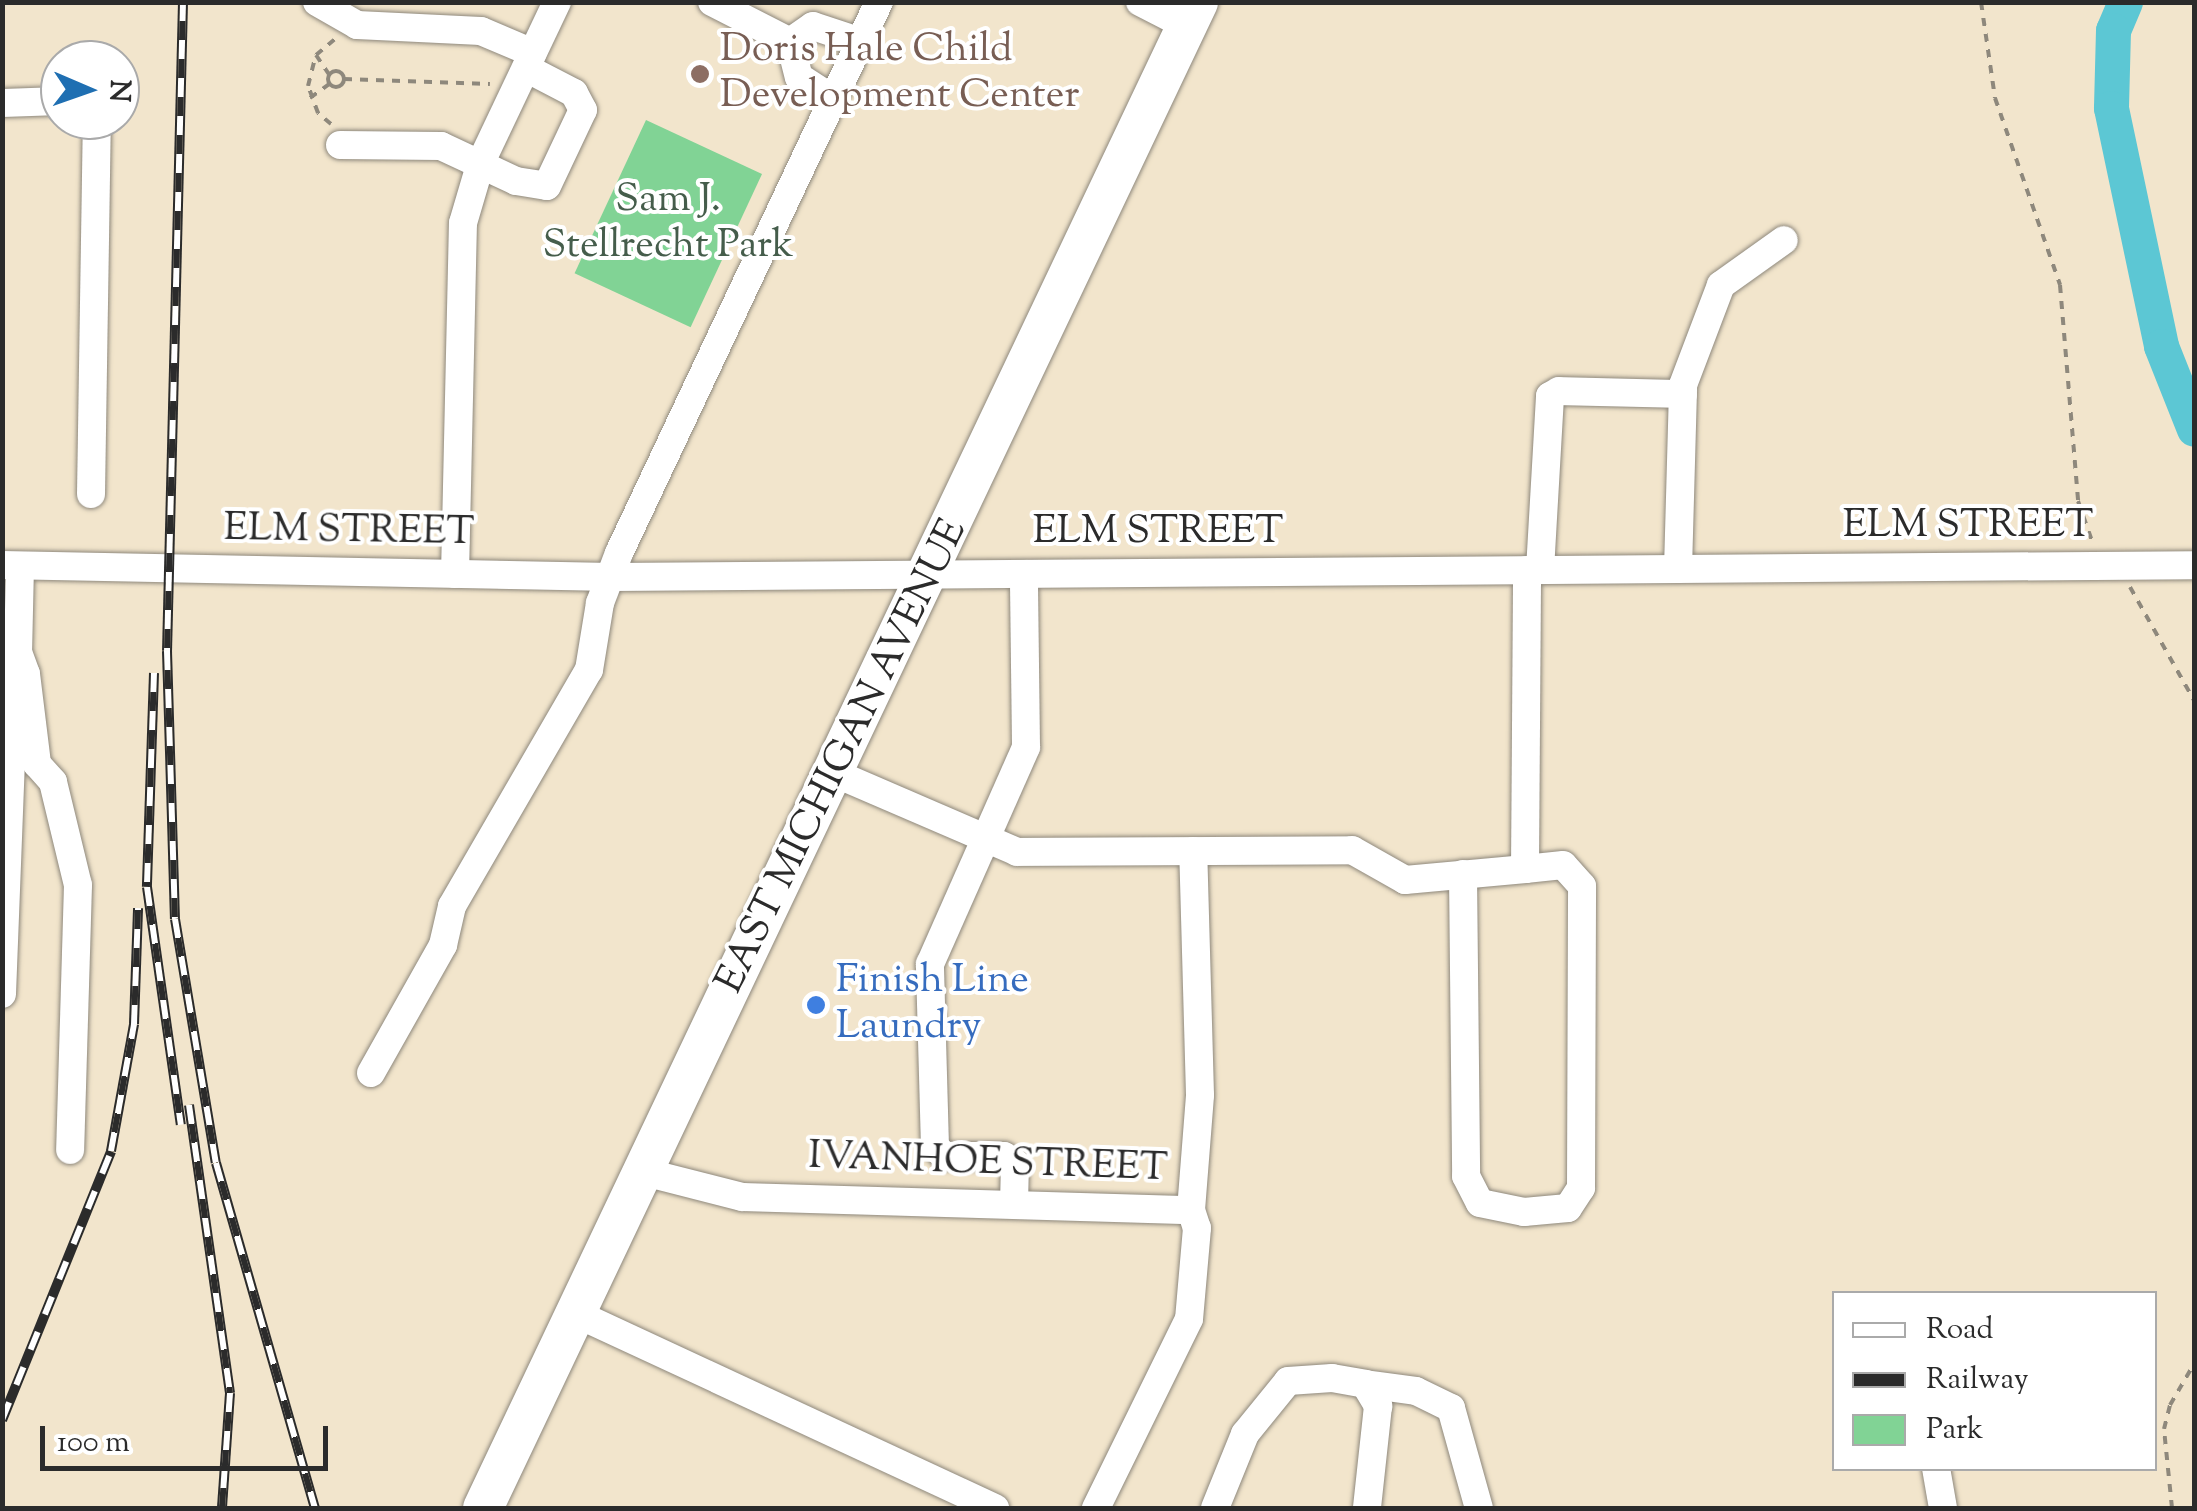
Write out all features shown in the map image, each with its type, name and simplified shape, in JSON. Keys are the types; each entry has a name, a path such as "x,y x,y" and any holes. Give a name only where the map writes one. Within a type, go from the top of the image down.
{"highway":[{"name":"EAST MICHIGAN AVENUE","path":"483,1508 931,575 1192,14"}],"street":[{"path":"317,2 358,26 481,31 574,93 582,116 547,186 516,181 481,162 432,145 340,146"},
{"path":"455,574 464,223 481,162 558,2"},
{"path":"712,2 790,42 799,76 834,99"},
{"path":"371,1074 443,946 452,906 589,670 600,603 879,2"},
{"path":"1140,2 1192,14"},
{"path":"790,42 812,26 861,42"},
{"path":"2,103 40,102"},
{"path":"91,494 96,140"},
{"path":"1678,569 1683,394 1721,285 1784,240"},
{"path":"1525,869 1533,570 1550,396 1683,394"},
{"path":"11,565 18,652 26,674 37,764 52,782 78,885 70,1150"},
{"name":"ELM STREET","path":"11,565 612,577 2186,565"},
{"path":"1014,1204 1015,1163 1004,1156 945,1156 935,1147 930,964 1026,747 1024,574"},
{"path":"2,994 10,680 18,652"},
{"path":"834,772 1017,852 1352,850 1405,880 1463,874 1563,865 1582,886 1581,1188 1568,1208 1524,1212 1480,1202 1466,1176 1463,874"},
{"path":"1192,1210 1200,1095 1193,851"},
{"name":"IVANHOE STREET","path":"644,1172 742,1197 1192,1210 1196,1228 1188,1320 1096,1508"},
{"path":"577,1314 996,1508"},
{"path":"1215,1508 1245,1434 1288,1381 1365,1384 1416,1392 1452,1408 1479,1508"},
{"path":"1365,1384 1378,1406 1367,1508"},
{"path":"1937,1471 1943,1508"}],"path":[{"path":"1981,2 2002,123 2060,285 2078,501 2092,541 2133,590 2194,700"},
{"path":"340,146 334,127 310,98 316,55 358,26"},
{"path":"316,55 329,74 330,84"},
{"path":"329,74 339,71 344,80"},
{"path":"310,98 330,84 340,86 344,80"},
{"path":"344,80 490,84"},
{"path":"2172,1508 2164,1430 2170,1405 2194,1364"}],"green space":[{"name":"Sam J. Stellrecht Park","path":"646,120 762,174 691,327 575,273"}],"waterway":[{"path":"2125,2 2113,30 2111,108 2161,346 2194,429"}],"railway":[{"path":"183,2 167,651 175,919 216,1163 315,1508"},
{"path":"154,673 147,887 181,1125"},
{"path":"2,1420 111,1151 134,1024 138,908"},
{"path":"189,1105 230,1393 222,1508"}],"place":[{"name":"Doris Hale Child Development Center","path":"700,74"},
{"name":"Finish Line Laundry","path":"816,1005"}]}
